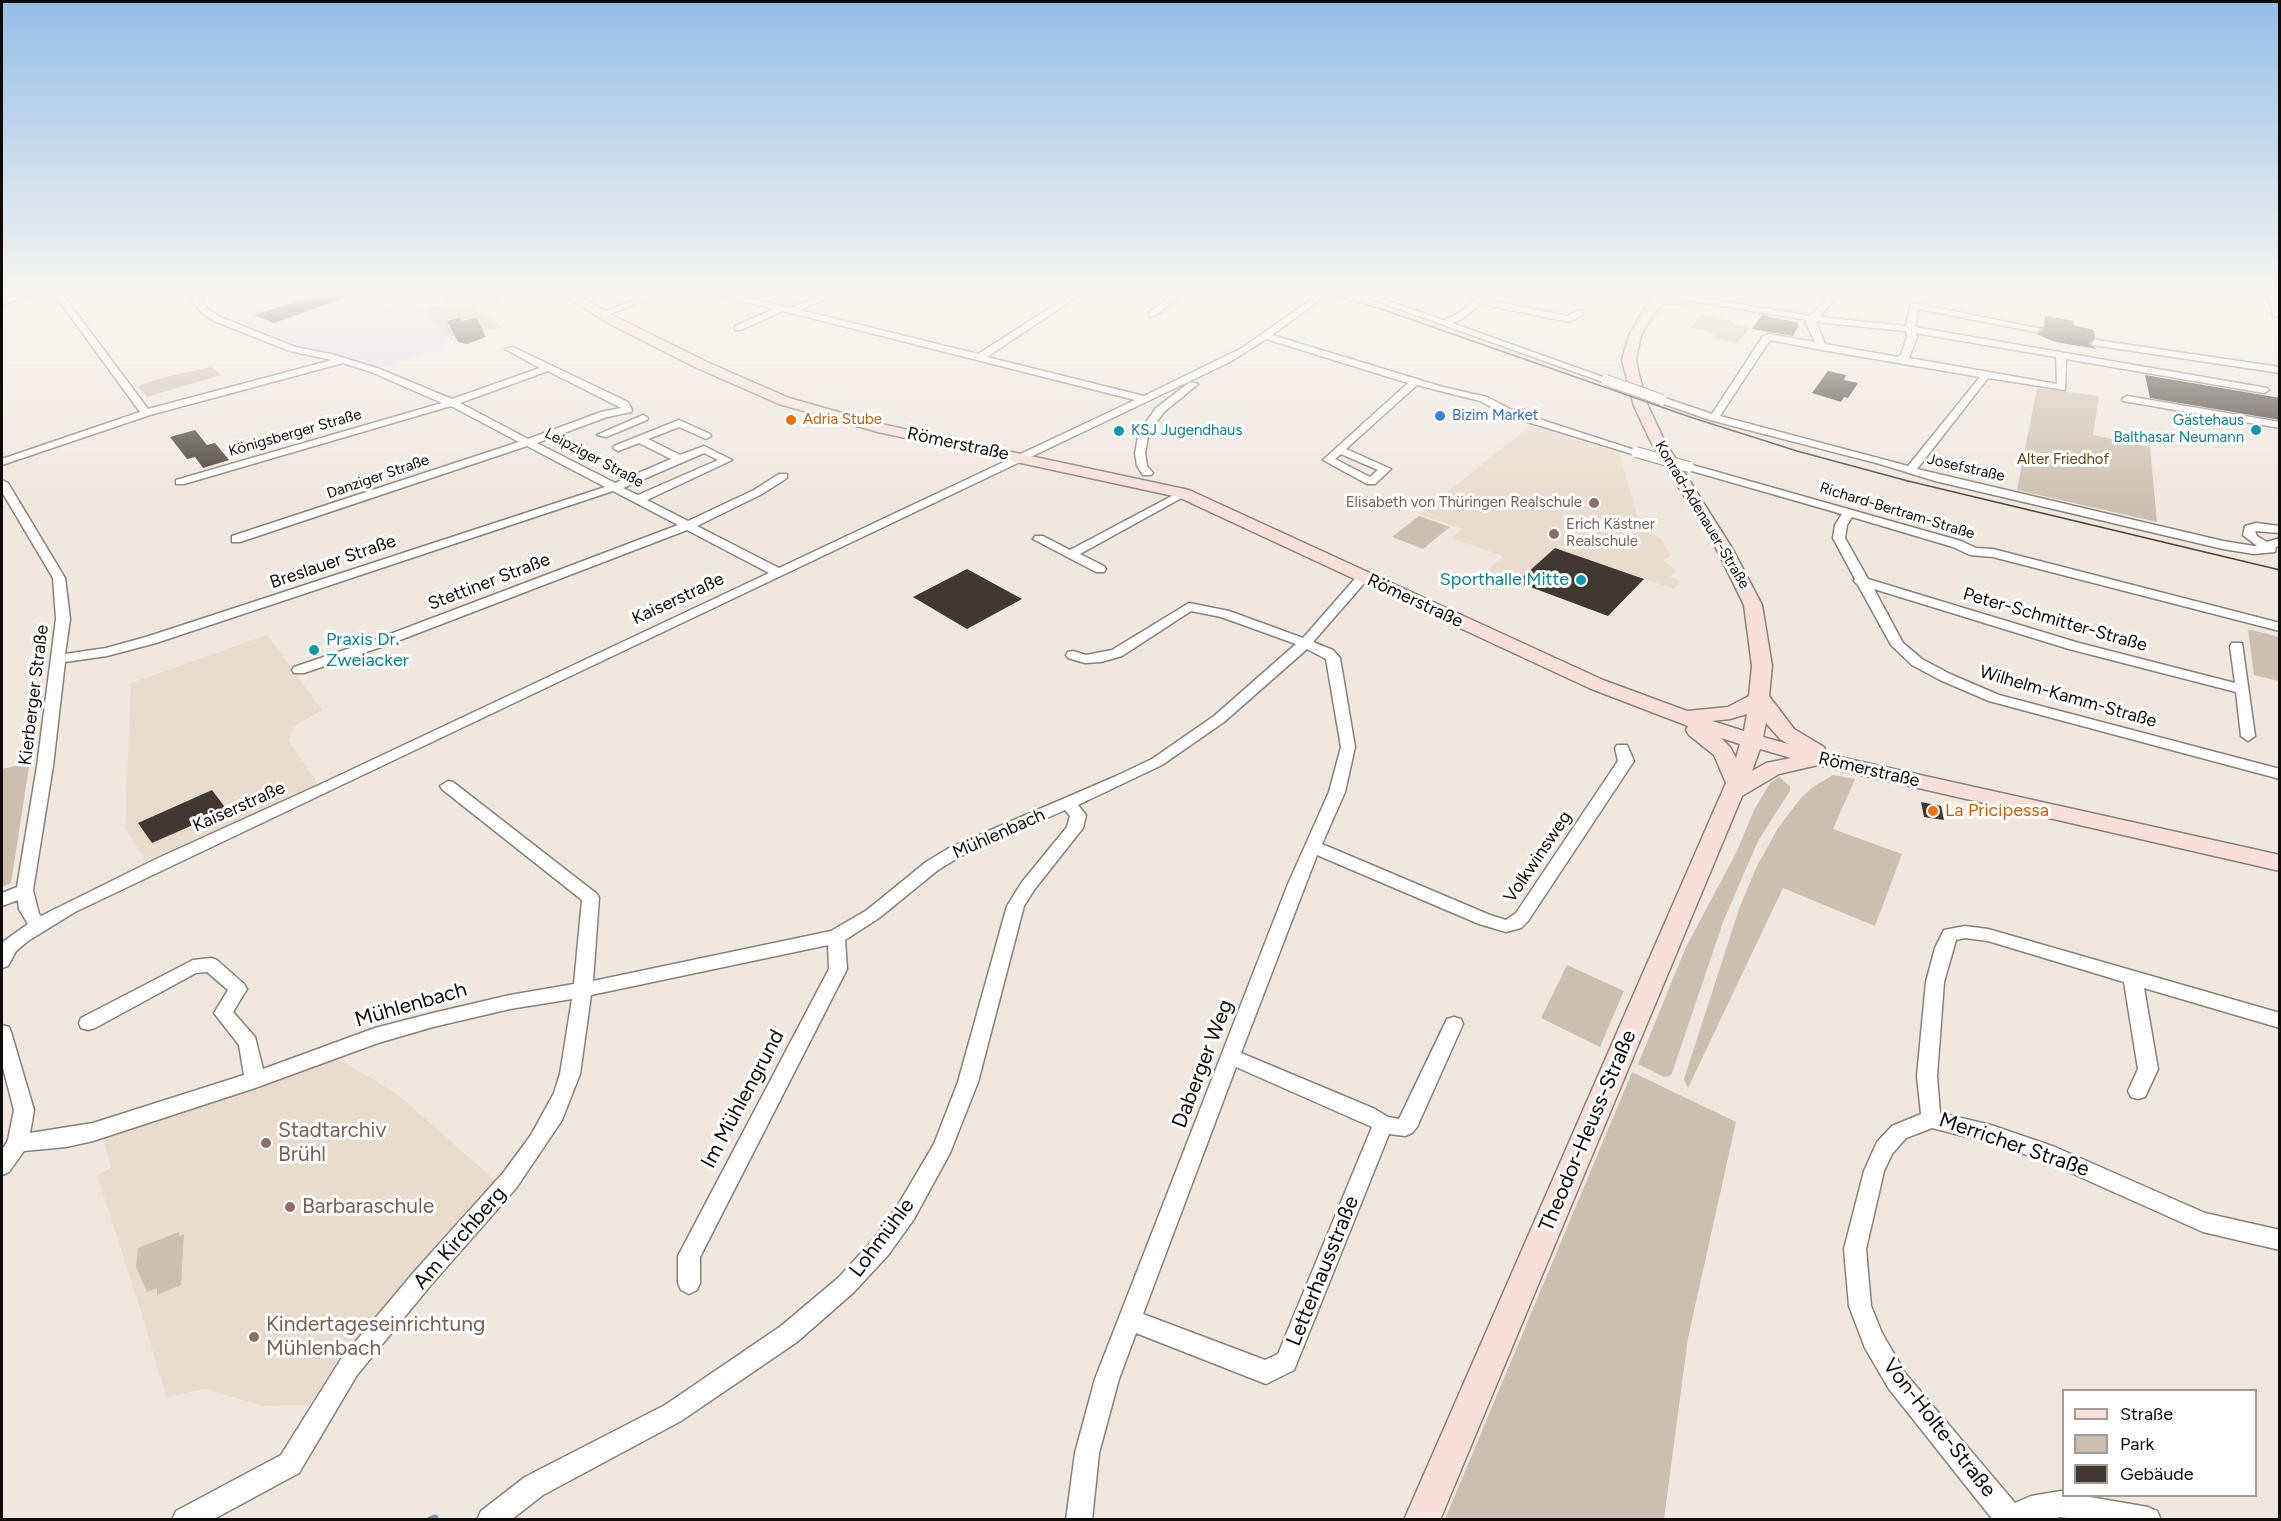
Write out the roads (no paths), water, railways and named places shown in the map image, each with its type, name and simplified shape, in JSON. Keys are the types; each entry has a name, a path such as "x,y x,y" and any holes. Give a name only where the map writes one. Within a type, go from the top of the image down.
{"main road":[{"name":"Römerstraße","path":"702,365 784,401 878,428 1183,493 1586,680 1673,715 1752,741 1823,760 2280,863"},
{"name":"Konrad-Adenauer-Straße","path":"1630,365 1641,406 1658,442 1725,548 1753,604 1761,655 1760,698 1752,741"},
{"path":"1673,715 1730,713 1760,698 1787,734 1845,765"},
{"path":"1673,715 1717,745 1727,758 1735,787 1773,768 1823,760"},
{"name":"Theodor-Heuss-Straße","path":"1422,1520 1735,787 1752,741"}],"street":[{"path":"111,365 146,412"},
{"path":"2,462 146,412 326,365"},
{"name":"Leipziger Straße","path":"354,365 392,377 452,403 779,573"},
{"path":"542,365 624,404 627,410 664,428"},
{"path":"1011,365 1145,399"},
{"name":"Kaiserstraße","path":"2,961 10,946 39,924 162,863 324,789 1215,365"},
{"name":"Richard-Bertram-Straße","path":"1362,365 1440,389 1473,403 1957,544 1974,552 1993,553 2280,627"},
{"name":"Josefstraße","path":"1563,365 1714,418 1910,471 2223,545 2247,550 2266,547"},
{"path":"1714,418 1748,365"},
{"path":"1926,365 2062,388 2061,365"},
{"path":"2110,365 2264,390"},
{"path":"2246,365 2280,370"},
{"name":"Königsberger Straße","path":"180,483 452,403 548,368"},
{"path":"1910,471 1985,375"},
{"path":"1147,473 1142,466 1140,453 1144,432 1160,410 1174,397 1206,376"},
{"path":"1339,450 1416,381"},
{"path":"1159,392 1174,397"},
{"path":"2127,399 2280,425"},
{"name":"Danziger Straße","path":"236,539 529,442 605,414 627,410"},
{"path":"602,435 643,418"},
{"path":"618,448 679,423 706,436"},
{"path":"639,439 679,459"},
{"name":"Breslauer Straße","path":"59,659 107,652 281,599 615,486 704,449 727,460 639,499"},
{"name":"Stettiner Straße","path":"299,670 392,638 690,525 758,492 783,476"},
{"name":"Kierberger Straße","path":"2,483 58,578 63,619 25,890 27,909 39,924"},
{"path":"1070,555 1183,493"},
{"name":"Wilhelm-Kamm-Straße","path":"1849,513 1841,525 1839,538 1860,581 1898,645 1917,662 1953,681 2005,701 2280,774"},
{"path":"2266,547 2278,533 2253,527 2248,531 2253,539 2266,547 2280,551"},
{"path":"1040,539 1100,569"},
{"name":"Mühlenbach","path":"18,1143 66,1138 93,1132 255,1080 375,1036 433,1020 510,1002 583,990 836,937 873,914 933,866 955,852 1138,771 1185,743 1219,719 1305,644 1364,577"},
{"name":"Peter-Schmitter-Straße","path":"1860,581 2074,646 2242,689"},
{"path":"1073,655 1085,659 1101,658 1117,652 1188,607 1224,614 1305,644"},
{"name":"Daberger Weg","path":"1079,1520 1087,1453 1107,1379 1312,846 1337,792 1348,747 1333,658 1328,653 1305,644"},
{"path":"2237,646 2248,736"},
{"name":"Volkwinsweg","path":"1312,846 1485,920 1506,926 1515,924 1626,761 1622,748"},
{"path":"448,786 591,898 583,990"},
{"name":"Lohmühle","path":"490,1520 534,1486 673,1413 730,1376 789,1334 846,1285 881,1247 906,1212 943,1147 968,1082 1016,906 1028,886 1075,828 1078,814 1068,803"},
{"path":"2,900 25,890"},
{"name":"Merricher Straße","path":"2280,1021 1988,935 1965,932 1950,935 1935,982 1927,1076 1931,1119 1991,1134 2048,1153 2203,1222 2280,1240"},
{"name":"Im Mühlengrund","path":"689,1283 689,1256 838,969 836,937"},
{"path":"88,1023 193,967 211,965 238,989 223,1013 248,1042 255,1080"},
{"path":"2133,979 2148,1070 2138,1091"},
{"name":"Am Kirchberg","path":"185,1520 290,1464 349,1367 422,1279 510,1180 555,1114 564,1094 570,1074 583,990"},
{"path":"1232,1057 1368,1115 1383,1124 1397,1128 1405,1126 1410,1121 1454,1024"},
{"path":"2,1032 24,1110 18,1143 2,1166"},
{"name":"Von-Holte-Straße","path":"1931,1119 1899,1132 1884,1148 1874,1171 1855,1249 1860,1306 1873,1340 1897,1381 2008,1518"},
{"name":"Letterhausstraße","path":"1130,1320 1266,1372 1286,1362 1383,1124"},
{"path":"2008,1518 2031,1509 2061,1504 2148,1520"}],"waterway":[{"name":"Mühlenbach","path":"430,1520 435,1518"}],"tram line":[{"path":"1541,365 1690,417 1797,451 1908,481 2280,570"}],"place":[{"name":"Bizim Market","path":"1440,416"},
{"name":"Adria Stube","path":"791,420"},
{"name":"Gästehaus Balthasar Neumann","path":"2256,430"},
{"name":"KSJ Jugendhaus","path":"1119,431"},
{"name":"Elisabeth von Thüringen Realschule","path":"1594,503"},
{"name":"Erich Kästner Realschule","path":"1554,534"},
{"name":"Sporthalle Mitte","path":"1581,580"},
{"name":"Praxis Dr. Zweiacker","path":"314,650"},
{"name":"La Pricipessa","path":"1933,811"},
{"name":"Stadtarchiv Brühl","path":"266,1143"},
{"name":"Barbaraschule","path":"290,1207"},
{"name":"Kindertageseinrichtung Mühlenbach","path":"254,1337"}],"park label":[{"name":"Alter Friedhof","path":"2063,460"}]}
